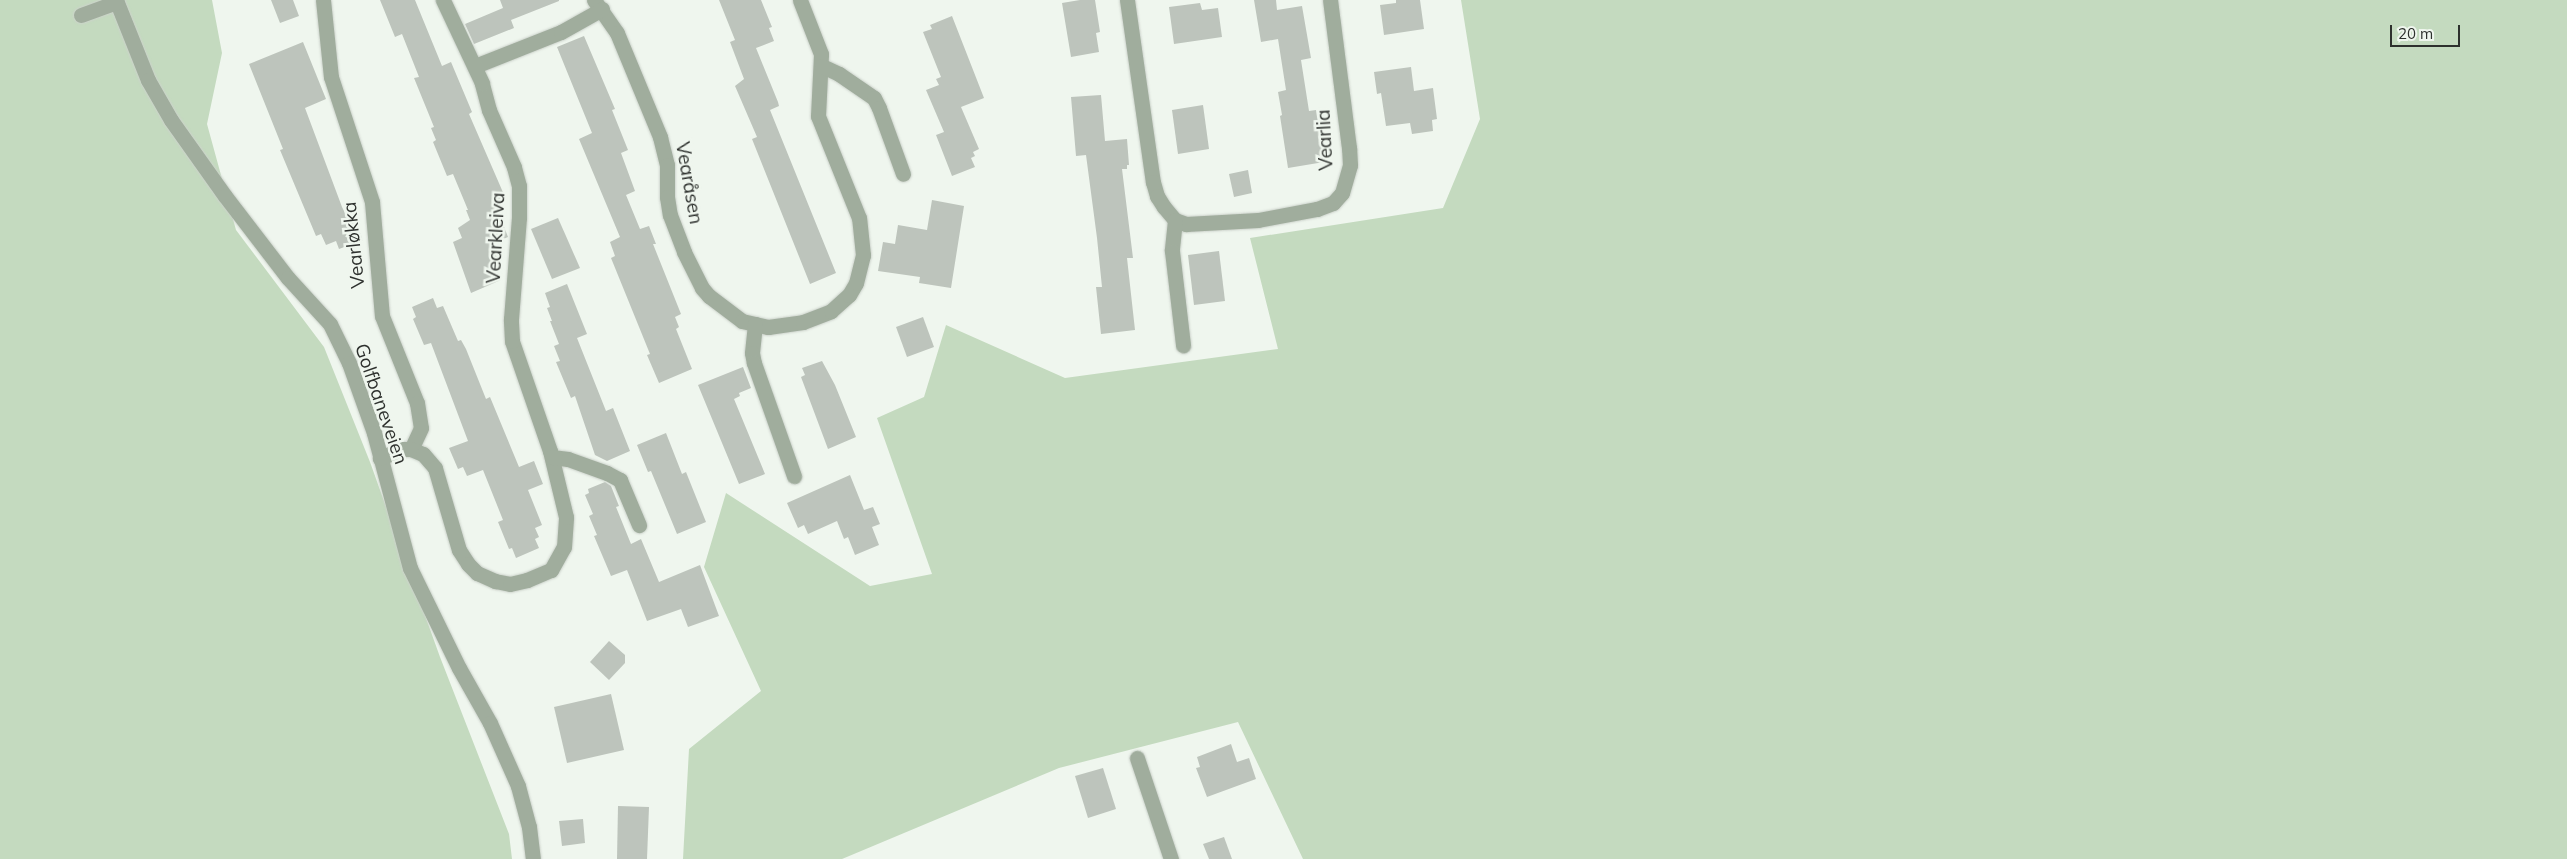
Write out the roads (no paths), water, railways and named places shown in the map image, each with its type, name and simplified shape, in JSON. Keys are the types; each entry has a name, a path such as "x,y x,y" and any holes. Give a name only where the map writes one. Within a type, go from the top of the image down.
{"street":[{"name":"Vearløkka","path":"323,0 331,77 372,202 382,316 417,403 421,428 411,449"},
{"name":"Vearkleiva","path":"411,449 423,454 435,468 454,538 468,564 477,573 495,581 510,584 527,580 551,570 564,547 566,518 552,457 512,341 511,319 519,218 519,186 514,167 489,110 482,83 443,0"},
{"name":"Vearåsen","path":"598,5 617,33 664,150 670,215 684,252 702,288 709,296 742,321 768,327 787,326 831,311 849,295 861,270 863,244 859,218 818,116 817,93 822,66 818,41 800,0"},
{"path":"1128,0 1153,182 1157,196 1175,220 1172,250 1183,345"},
{"name":"Vearlia","path":"1175,220 1186,224 1258,220 1317,209 1333,203 1342,193 1350,165 1349,148 1330,0"},
{"path":"81,15 117,1"},
{"name":"Golfbaneveien","path":"117,1 148,80 171,120 219,188 288,278 330,324 349,362 380,458 410,568 459,668 490,723 518,786 529,826 533,859"},
{"path":"475,66 561,32 598,5"},
{"path":"822,66 840,74 874,98 880,108 903,174"},
{"path":"754,324 752,354 754,363 794,476"},
{"path":"380,458 403,449 411,449"},
{"path":"552,457 575,462 620,480 639,525"},
{"path":"1137,758 1171,859"}]}
